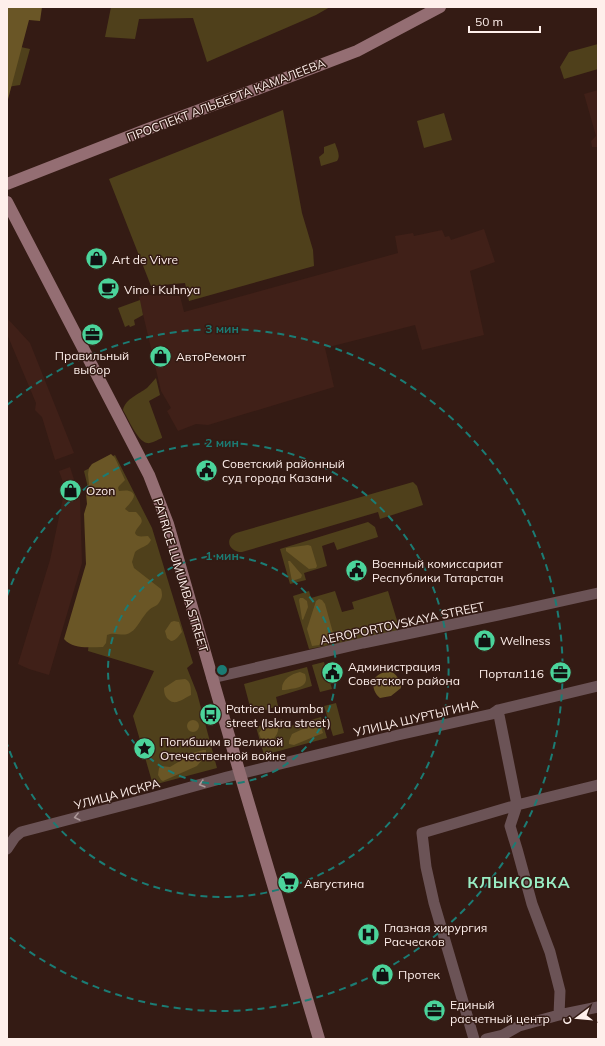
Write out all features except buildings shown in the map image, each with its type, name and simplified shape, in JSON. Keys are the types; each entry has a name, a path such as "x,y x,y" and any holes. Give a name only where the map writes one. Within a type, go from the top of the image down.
{"main road":[{"name":"ПРОСПЕКТ АЛЬБЕРТА КАМАЛЕЕВА","path":"7,184 145,130 357,51 440,7"},
{"name":"PATRICE LUMUMBA STREET","path":"7,202 149,475 168,524 240,774 319,1039"}],"street":[{"name":"AEROPORTOVSKAYA STREET","path":"212,678 356,645 498,616 598,593"},
{"name":"УЛИЦА ШУРТЫГИНА","path":"240,774 398,735 492,714 498,710 598,686"},
{"path":"498,710 517,805 510,826 532,904 550,952 560,991 559,1015"},
{"name":"УЛИЦА ИСКРА","path":"7,849 15,837 21,832 240,774"},
{"path":"474,1039 434,903 426,866 422,833 517,805 598,785"},
{"path":"486,1039 502,1035 519,1026 559,1015 598,1007"}],"shaded area":[{"path":"7,7 42,7 40,21 29,20 7,103"},
{"path":"111,7 330,7 316,15 207,62 193,18 139,19 135,39 105,37"},
{"path":"7,44 30,49 20,85 7,87"},
{"path":"598,44 598,69 564,79 560,67 569,52"},
{"path":"598,90 598,147 592,147 591,141 596,136 584,94"},
{"path":"283,110 302,213 313,250 314,266 189,301 185,283 151,286 109,179"},
{"path":"444,113 452,140 424,148 417,121"},
{"path":"335,143 339,155 337,161 321,166 319,157 324,153 324,147"},
{"path":"484,229 495,262 470,271 484,335 422,350 415,325 325,348 334,387 208,425 196,424 178,431 167,411 171,408 161,391 139,297 144,295 180,296 184,312 398,253 395,236 413,233 414,236 442,230 445,237 449,236 451,240"},
{"path":"140,300 143,315 134,320 135,325 125,327 118,308"},
{"path":"7,318 30,343 74,453 55,460 42,417 35,410 36,403 7,334"},
{"path":"156,378 160,395 149,401 162,438 147,443 136,434 123,410 124,406 129,400 147,388"},
{"path":"111,454 115,458 125,480 119,486 119,491 132,492 134,495 133,500 125,509 129,512 136,512 142,521 135,533 139,536 148,536 151,540 148,544 135,552 132,562 134,568 161,589 162,596 158,604 144,615 136,628 128,634 107,635 106,643 103,647 77,646 68,643 64,639 86,564 84,514 87,504 86,493 89,484 89,468 92,464"},
{"path":"115,455 152,528 193,663 187,668 197,693 217,768 153,785 133,716 154,671 88,651 100,538 84,471"},
{"path":"70,467 80,498 82,563 49,675 18,664 50,560 65,488 59,471"},
{"path":"413,482 417,486 423,505 380,519 378,512 242,552 231,548 229,542 230,538 236,533"},
{"path":"368,522 375,527 378,537 337,550 334,542 322,546 327,566 304,573 306,580 290,584 280,549"},
{"path":"308,545 311,546 317,566 316,568 309,569 286,551 286,548"},
{"path":"288,561 290,561 302,575 301,578 292,581"},
{"path":"309,591 311,598 335,591 342,612 354,609 352,602 388,591 399,627 396,633 309,649 293,596"},
{"path":"300,598 307,601 308,607 303,620 299,600"},
{"path":"319,599 325,604 335,643 312,646 307,629 316,601"},
{"path":"171,622 179,622 182,632 176,639 171,641 167,638 165,631"},
{"path":"324,662 332,689 320,692 312,665"},
{"path":"307,667 312,686 276,697 278,706 252,714 244,684"},
{"path":"300,672 305,674 306,679 304,685 297,688 282,690 283,683 287,678"},
{"path":"392,672 399,679 401,688 391,696 380,698 376,694 373,685 374,681 382,673"},
{"path":"185,679 190,683 191,695 180,701 172,702 165,695 164,688 176,680"},
{"path":"336,703 344,733 333,736 324,706"},
{"path":"321,717 327,738 264,755 256,727 282,719 284,728"},
{"path":"195,720 198,721 198,731 191,732 188,731 187,724 188,721"},
{"path":"318,722 320,723 323,733 294,745 289,744 292,734"},
{"path":"278,727 278,732 275,737 267,745 263,745 259,733 262,729"},
{"path":"206,750 206,755 197,766 163,781 161,780 158,775 159,768 161,766 170,767 193,753"}],"place":[{"name":"Art de Vivre","path":"97,259"},
{"name":"Vino i Kuhnya","path":"109,289"},
{"name":"Правильный выбор","path":"92,334"},
{"name":"АвтоРемонт","path":"160,356"},
{"name":"Советский районный суд города Казани","path":"207,470"},
{"name":"Ozon","path":"71,490"},
{"name":"Военный комиссариат Республики Татарстан","path":"356,570"},
{"name":"Wellness","path":"485,640"},
{"name":"Администрация Советского района","path":"333,673"},
{"name":"Портал116","path":"560,673"},
{"name":"Patrice Lumumba street (Iskra street)","path":"210,715"},
{"name":"Погибшим в Великой Отечественной войне","path":"145,748"},
{"name":"Августина","path":"289,883"},
{"name":"Глазная хирургия Расческов","path":"369,934"},
{"name":"Протек","path":"383,974"},
{"name":"Единый расчетный центр","path":"434,1011"}],"district":[{"name":"КЛЫКОВКА","path":"519,882"}]}
